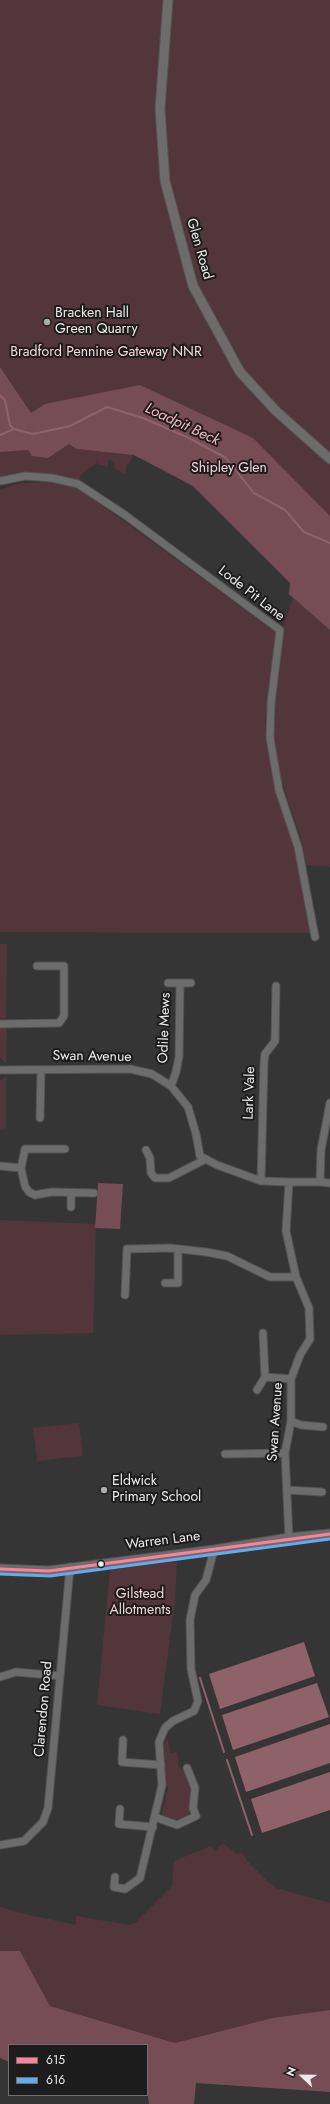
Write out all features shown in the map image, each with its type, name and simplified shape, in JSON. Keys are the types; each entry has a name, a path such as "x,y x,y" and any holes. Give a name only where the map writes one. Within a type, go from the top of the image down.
{"street":[{"name":"Glen Road","path":"168,0 160,109 165,181 193,286 240,372 276,411 330,459"},
{"name":"Lode Pit Lane","path":"0,481 25,476 52,478 78,484 125,515 280,630 271,703 270,738 279,790 298,847 315,937"},
{"path":"0,1024 59,1023 64,1016 64,966 37,966"},
{"name":"Odile Mews","path":"168,983 180,983 179,1056 176,1072 171,1086"},
{"path":"180,983 191,983"},
{"name":"Lark Vale","path":"261,1181 264,1054 275,1041 276,986"},
{"name":"Swan Avenue","path":"0,1070 130,1069 152,1074 171,1086 188,1107 196,1134 200,1156 206,1159"},
{"path":"40,1118 41,1070"},
{"path":"320,1182 321,1150 330,1103"},
{"path":"65,1149 25,1149 21,1168 25,1186 35,1195 52,1192 94,1193"},
{"path":"146,1150 150,1158 152,1173 155,1178 169,1178 206,1159 216,1165 261,1181 330,1183"},
{"path":"0,1166 21,1168"},
{"name":"Swan Avenue","path":"289,1182 286,1231 296,1277 310,1308 310,1339 300,1355 291,1379 291,1421 285,1453 289,1538"},
{"path":"70,1207 71,1193"},
{"path":"125,1295 127,1249 178,1249 227,1256 270,1277 296,1277"},
{"path":"164,1283 178,1283 178,1249"},
{"path":"257,1390 265,1377 263,1333"},
{"path":"265,1377 291,1379"},
{"path":"291,1421 300,1425 323,1427"},
{"path":"225,1454 285,1453"},
{"path":"287,1490 322,1492"},
{"name":"Warren Lane","path":"0,1569 49,1572 70,1567 214,1550 289,1538 330,1534"},
{"path":"115,1877 114,1887 124,1889 140,1878 162,1785 159,1742 165,1728 173,1721 194,1711 198,1701 191,1669 190,1620 195,1595 206,1580 214,1550"},
{"name":"Clarendon Road","path":"0,1845 21,1842 34,1833 43,1822 48,1808 70,1567"},
{"path":"0,1677 16,1672 60,1676"},
{"path":"123,1740 122,1762 161,1765"},
{"path":"155,1818 177,1825 196,1816 193,1808 195,1788 187,1768"},
{"path":"120,1809 119,1824 153,1826"}],"green space":[{"name":"Bradford Pennine Gateway NNR","path":"0,0 330,0 330,627 298,600 330,630 330,867 306,865 301,838 289,805 276,758 273,734 273,711 284,629 283,627 293,597 288,594 291,583 193,487 152,462 133,455 130,463 127,464 125,474 114,468 115,464 111,460 108,461 108,467 96,463 82,474 78,481 0,479"},
{"name":"Shipley Glen","path":"0,367 31,413 45,404 140,385 253,438 330,516 330,630 289,594 290,583 193,486 134,455 77,449 69,444 48,458 32,456 28,450 0,452"},
{"path":"50,482 78,488 276,632 265,722 269,759 277,795 294,845 310,933 0,932 0,489 23,483"},
{"path":"0,944 7,944 6,1018 0,1018"},
{"path":"7,1026 6,1064 0,1057 0,1028"},
{"path":"6,1076 6,1128 0,1129 0,1081"},
{"path":"98,1183 123,1184 120,1229 95,1228"},
{"path":"0,1220 96,1224 93,1333 0,1335"},
{"path":"79,1423 83,1456 37,1461 33,1428"},
{"name":"Gilstead Allotments","path":"177,1561 175,1599 160,1714 97,1705 110,1570"},
{"path":"167,1738 171,1753 177,1752 179,1767 187,1775 192,1796 190,1811 187,1817 174,1820 163,1815 162,1810 166,1800 166,1793 168,1792 168,1787 165,1785 164,1746"},
{"path":"223,1843 237,1854 242,1852 247,1861 276,1888 330,1903 330,2010 272,2018 175,2043 50,2006 20,1951 0,1951 0,1907 76,1925 76,1916 130,1925 135,1923 172,1886 174,1861 211,1846 215,1851"},
{"path":"0,1951 20,1951 50,2006 175,2043 272,2018 330,2010 330,2092 196,2083 194,2104 149,2104 148,2044 8,2044 8,2062 0,2058"}],"shaded area":[{"path":"304,1642 315,1676 220,1709 209,1674"},
{"path":"317,1683 329,1717 233,1750 222,1715"},
{"path":"330,1724 330,1763 246,1792 235,1757"},
{"path":"330,1772 330,1810 262,1833 251,1799"}],"waterway":[{"path":"0,395 5,400 10,425 14,429"},
{"name":"Loadpit Beck","path":"0,435 14,429 33,434 70,426 107,407 143,418 189,438 226,458 254,493 285,510 304,532 330,543"},
{"path":"200,1678 224,1752"},
{"path":"227,1760 252,1835"}],"transit line":[{"name":"615","path":"0,1569 49,1571 330,1534"},
{"name":"616","path":"0,1574 50,1576 330,1539"}],"place":[{"name":"Bracken Hall Green Quarry","path":"47,322"},
{"name":"Eldwick Primary School","path":"104,1490"}]}
